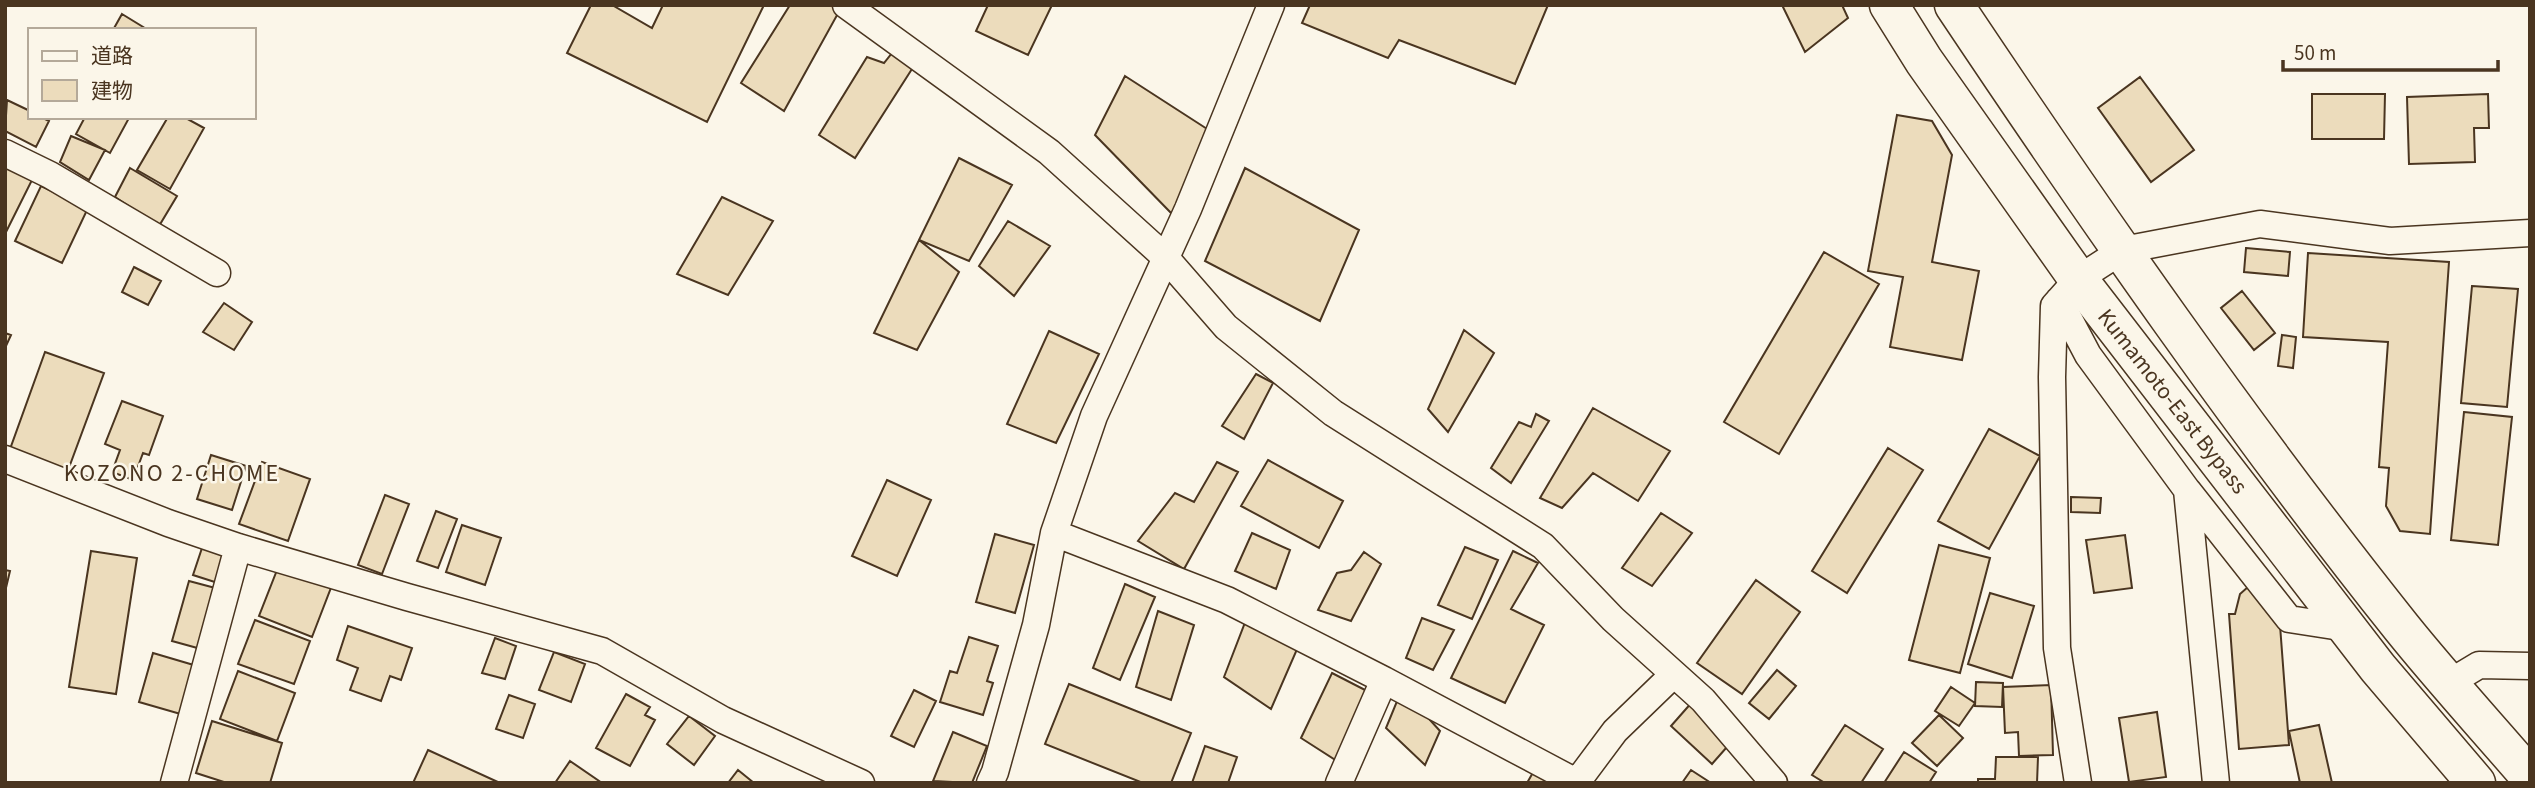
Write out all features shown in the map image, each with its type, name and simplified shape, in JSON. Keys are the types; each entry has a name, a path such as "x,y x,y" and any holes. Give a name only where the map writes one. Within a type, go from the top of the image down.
{"highway":[{"name":"Kumamoto-East Bypass","path":"1889,5 2068,290 2378,668 2476,783"},
{"name":"Kumamoto-East Bypass","path":"1954,5 2241,416 2403,628 2530,777"}],"street":[{"path":"846,5 1049,152 1165,257 1226,327 1333,413 1543,546 1613,619 1703,700 1774,783"},
{"path":"990,783 1036,625 1054,533 1094,416 1188,209 1271,5"},
{"path":"5,153 50,175 217,273"},
{"path":"2078,783 2057,648 2052,377 2054,306 2068,290 2123,250 2260,224 2390,241 2530,233"},
{"path":"2068,290 2088,355 2187,490 2288,619 2347,628"},
{"path":"5,459 169,523 239,547 601,651 723,720 861,783"},
{"path":"2187,490 2216,783"},
{"path":"1054,533 1227,600 1578,782 1615,731 1674,674"},
{"path":"174,783 239,547"},
{"path":"2449,683 2479,665 2530,666"},
{"path":"1339,783 1384,680"}],"building":[{"path":"591,5 612,5 652,28 663,5 764,5 707,122 567,53"},
{"path":"790,5 838,5 841,8 784,111 741,83"},
{"path":"988,5 1052,5 1028,55 976,31"},
{"path":"1310,5 1548,5 1515,84 1399,40 1388,58 1302,23"},
{"path":"1782,5 1842,5 1848,18 1805,52"},
{"path":"122,14 145,28 114,28"},
{"path":"896,48 919,58 855,158 819,135 867,57 884,63"},
{"path":"1125,76 1218,136 1174,216 1095,135"},
{"path":"2140,77 2194,150 2151,182 2098,108"},
{"path":"2312,94 2385,94 2384,139 2312,139"},
{"path":"2488,94 2489,128 2474,128 2475,162 2409,164 2407,97"},
{"path":"7,100 28,110 28,119 49,121 36,147 5,131"},
{"path":"1897,115 1932,121 1952,155 1932,262 1979,271 1962,360 1890,347 1903,277 1868,271"},
{"path":"84,119 128,119 110,153 76,134"},
{"path":"167,119 188,119 204,128 170,189 137,170"},
{"path":"71,136 105,150 89,180 60,162"},
{"path":"959,158 1012,185 969,261 919,240"},
{"path":"5,162 34,176 5,234"},
{"path":"130,168 177,196 159,226 115,197"},
{"path":"1245,168 1359,230 1320,321 1205,261"},
{"path":"41,186 88,208 62,263 15,241"},
{"path":"722,197 773,221 728,295 677,274"},
{"path":"1008,221 1050,246 1014,296 979,266"},
{"path":"919,240 959,272 917,350 874,333"},
{"path":"2246,248 2290,252 2288,276 2244,272"},
{"path":"1824,252 1879,284 1779,454 1724,422"},
{"path":"2308,253 2449,262 2430,534 2400,531 2386,506 2389,468 2379,467 2388,342 2303,337"},
{"path":"134,267 161,281 148,305 122,292"},
{"path":"2472,286 2518,289 2507,407 2461,403"},
{"path":"2242,291 2275,333 2254,350 2221,308"},
{"path":"224,303 252,322 234,350 203,332"},
{"path":"1464,330 1494,353 1448,432 1428,409"},
{"path":"1049,331 1099,354 1056,443 1007,424"},
{"path":"5,333 11,335 5,348"},
{"path":"2282,335 2296,337 2293,368 2278,366"},
{"path":"45,352 104,373 67,473 9,452"},
{"path":"1256,374 1273,383 1244,439 1222,426"},
{"path":"122,401 163,416 149,455 143,453 133,480 112,472 120,450 105,444"},
{"path":"1593,408 1670,451 1638,501 1593,473 1562,508 1540,498"},
{"path":"2464,412 2512,417 2498,545 2451,540"},
{"path":"1536,414 1549,421 1511,483 1491,468 1519,422 1531,427"},
{"path":"1989,429 2040,456 1989,549 1938,521"},
{"path":"1888,448 1923,470 1847,593 1812,571"},
{"path":"211,455 246,466 232,510 197,499"},
{"path":"1268,460 1343,501 1319,548 1241,506"},
{"path":"262,462 310,479 288,541 239,524"},
{"path":"1217,462 1238,472 1184,569 1138,541 1175,493 1194,502"},
{"path":"887,480 931,500 897,576 852,556"},
{"path":"385,495 409,504 382,574 358,565"},
{"path":"2071,497 2101,498 2100,513 2071,512"},
{"path":"436,511 457,519 438,568 417,561"},
{"path":"1661,513 1692,533 1652,586 1622,568"},
{"path":"462,525 501,538 485,585 446,572"},
{"path":"1252,533 1290,550 1276,589 1235,571"},
{"path":"995,534 1034,545 1015,613 976,602"},
{"path":"2125,535 2132,588 2094,593 2086,540"},
{"path":"204,542 232,551 221,584 193,575"},
{"path":"1939,545 1990,558 1960,673 1909,660"},
{"path":"1465,547 1498,560 1472,619 1438,605"},
{"path":"91,551 137,558 116,694 69,687"},
{"path":"1513,551 1538,563 1511,609 1544,625 1505,703 1451,678"},
{"path":"1364,552 1381,564 1351,621 1318,610 1337,573 1351,570"},
{"path":"279,565 332,585 312,637 259,616"},
{"path":"5,570 10,571 5,592"},
{"path":"1756,580 1800,612 1742,694 1697,663"},
{"path":"189,581 219,589 201,649 172,641"},
{"path":"1125,584 1155,597 1120,680 1093,668"},
{"path":"2249,586 2279,612 2289,745 2239,749 2229,614 2235,614 2240,594"},
{"path":"1990,593 2034,606 2012,678 1968,664"},
{"path":"1158,611 1194,625 1171,700 1136,687"},
{"path":"1422,618 1454,630 1433,670 1406,658"},
{"path":"255,620 310,641 294,684 238,664"},
{"path":"1246,620 1298,647 1271,709 1224,677"},
{"path":"348,626 412,648 401,680 390,676 381,701 350,690 358,668 337,660"},
{"path":"969,637 998,646 987,681 993,683 983,715 940,702 950,671 957,673"},
{"path":"495,638 516,646 505,679 482,673"},
{"path":"554,652 585,664 571,702 539,690"},
{"path":"153,653 197,666 184,715 139,702"},
{"path":"1777,670 1796,686 1769,719 1749,703"},
{"path":"238,671 295,693 277,741 220,719"},
{"path":"1332,673 1369,692 1337,761 1301,738"},
{"path":"1976,682 2003,683 2002,707 1975,706"},
{"path":"1069,684 1191,733 1171,783 1143,783 1045,744"},
{"path":"2051,685 2053,755 2019,756 2018,732 2005,733 2003,687"},
{"path":"1951,687 1975,703 1959,726 1935,711"},
{"path":"1402,689 1440,731 1425,765 1386,728"},
{"path":"914,690 936,701 914,747 891,736"},
{"path":"626,694 650,707 645,715 655,720 630,766 596,748"},
{"path":"509,695 535,704 523,738 496,729"},
{"path":"1693,701 1734,739 1712,764 1671,726"},
{"path":"2157,712 2166,777 2129,782 2119,718"},
{"path":"1939,715 1963,738 1937,766 1912,743"},
{"path":"689,716 715,736 694,765 667,744"},
{"path":"212,721 282,743 270,783 227,783 196,773"},
{"path":"1845,725 1883,749 1861,783 1825,783 1812,775"},
{"path":"2319,725 2332,783 2300,783 2289,731"},
{"path":"953,732 987,746 972,783 933,781"},
{"path":"1205,746 1237,757 1228,783 1192,783"},
{"path":"428,750 500,783 413,783"},
{"path":"1904,752 1936,772 1929,783 1884,783"},
{"path":"1996,757 2038,757 2037,783 1978,783 1978,779 1995,779"},
{"path":"570,761 602,783 555,783"},
{"path":"1539,762 1559,783 1527,783"},
{"path":"738,770 754,783 728,783"},
{"path":"1691,770 1711,783 1682,783"}],"district":[{"name":"KOZONO 2-CHOME","path":"172,473"}]}
